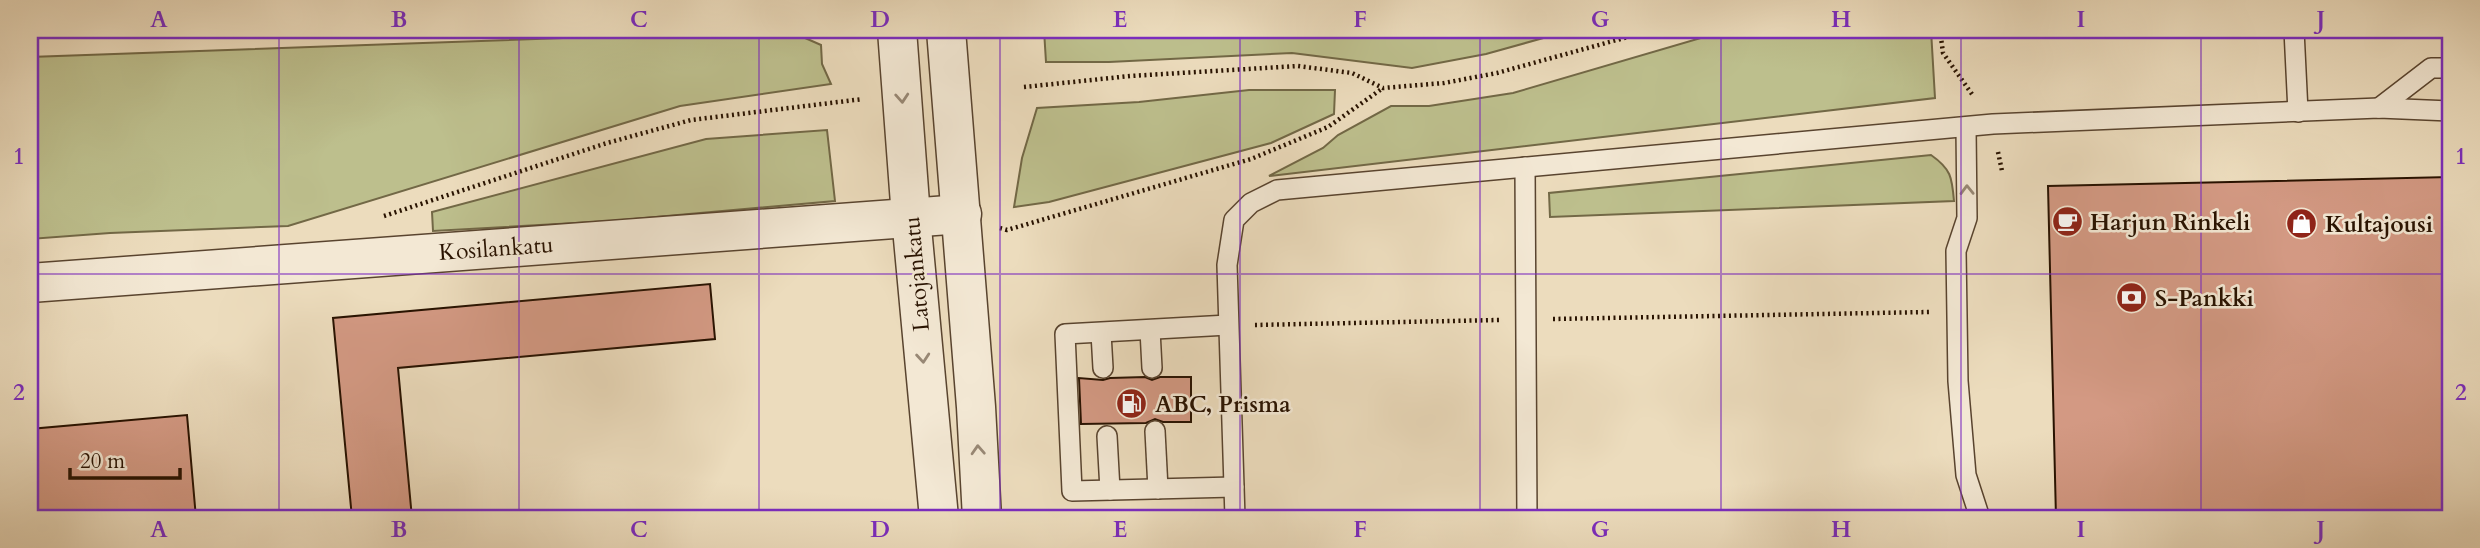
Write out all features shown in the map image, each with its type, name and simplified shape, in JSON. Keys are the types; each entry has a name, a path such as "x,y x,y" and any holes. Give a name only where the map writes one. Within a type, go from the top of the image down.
{"street":[{"name":"Latojankatu","path":"897,30 939,518"},
{"path":"946,30 962,214 982,518"},
{"name":"Kosilankatu","path":"30,283 962,214"}],"lane":[{"path":"2294,30 2298,112"},
{"path":"2379,108 2431,68 2450,68"},
{"path":"1235,518 1227,265 1234,220 1251,203 1278,190 1993,124 2379,108 2450,111"},
{"path":"1966,128 1967,218 1956,251 1958,381 1966,475 1980,518"},
{"path":"1525,167 1527,518"},
{"path":"1228,325 1065,334 1072,491 1234,487"},
{"path":"1150,330 1152,368"},
{"path":"1101,332 1103,368"},
{"path":"1155,431 1158,489"},
{"path":"1107,436 1110,490"}],"path":[{"path":"1024,87 1130,76 1298,66 1352,73 1383,88 1444,83 1497,73 1653,30"},
{"path":"962,214 1007,230 1251,159 1328,127 1383,88"},
{"path":"372,220 607,144 691,120 877,98"},
{"path":"1228,325 1958,311"}],"green space":[{"path":"787,30 821,45 822,64 831,84 680,106 288,226 30,239 30,57"},
{"path":"1044,30 1572,30 1486,54 1412,68 1292,53 1109,62 1046,62"},
{"path":"1728,30 1931,30 1935,98 1269,176 1323,148 1338,135 1391,106 1429,106 1513,93"},
{"path":"1249,90 1335,90 1334,114 1271,143 1049,202 1014,207 1022,158 1037,108 1139,102"},
{"path":"827,130 835,201 611,221 433,231 432,212 706,139"},
{"path":"1931,155 1949,174 1954,201 1550,217 1549,193"}],"building":[{"path":"2450,177 2450,518 2056,518 2048,186"},
{"path":"710,284 715,339 398,368 412,518 352,518 333,318"},
{"path":"1145,377 1152,380 1160,377 1191,377 1191,422 1163,422 1155,419 1146,423 1081,424 1079,378 1103,380"},
{"path":"187,415 196,518 30,518 30,429"}],"place":[{"name":"Harjun Rinkeli","path":"2067,222"},
{"name":"Kultajousi","path":"2302,224"},
{"name":"S-Pankki","path":"2132,298"},
{"name":"ABC, Prisma","path":"1132,404"}]}
